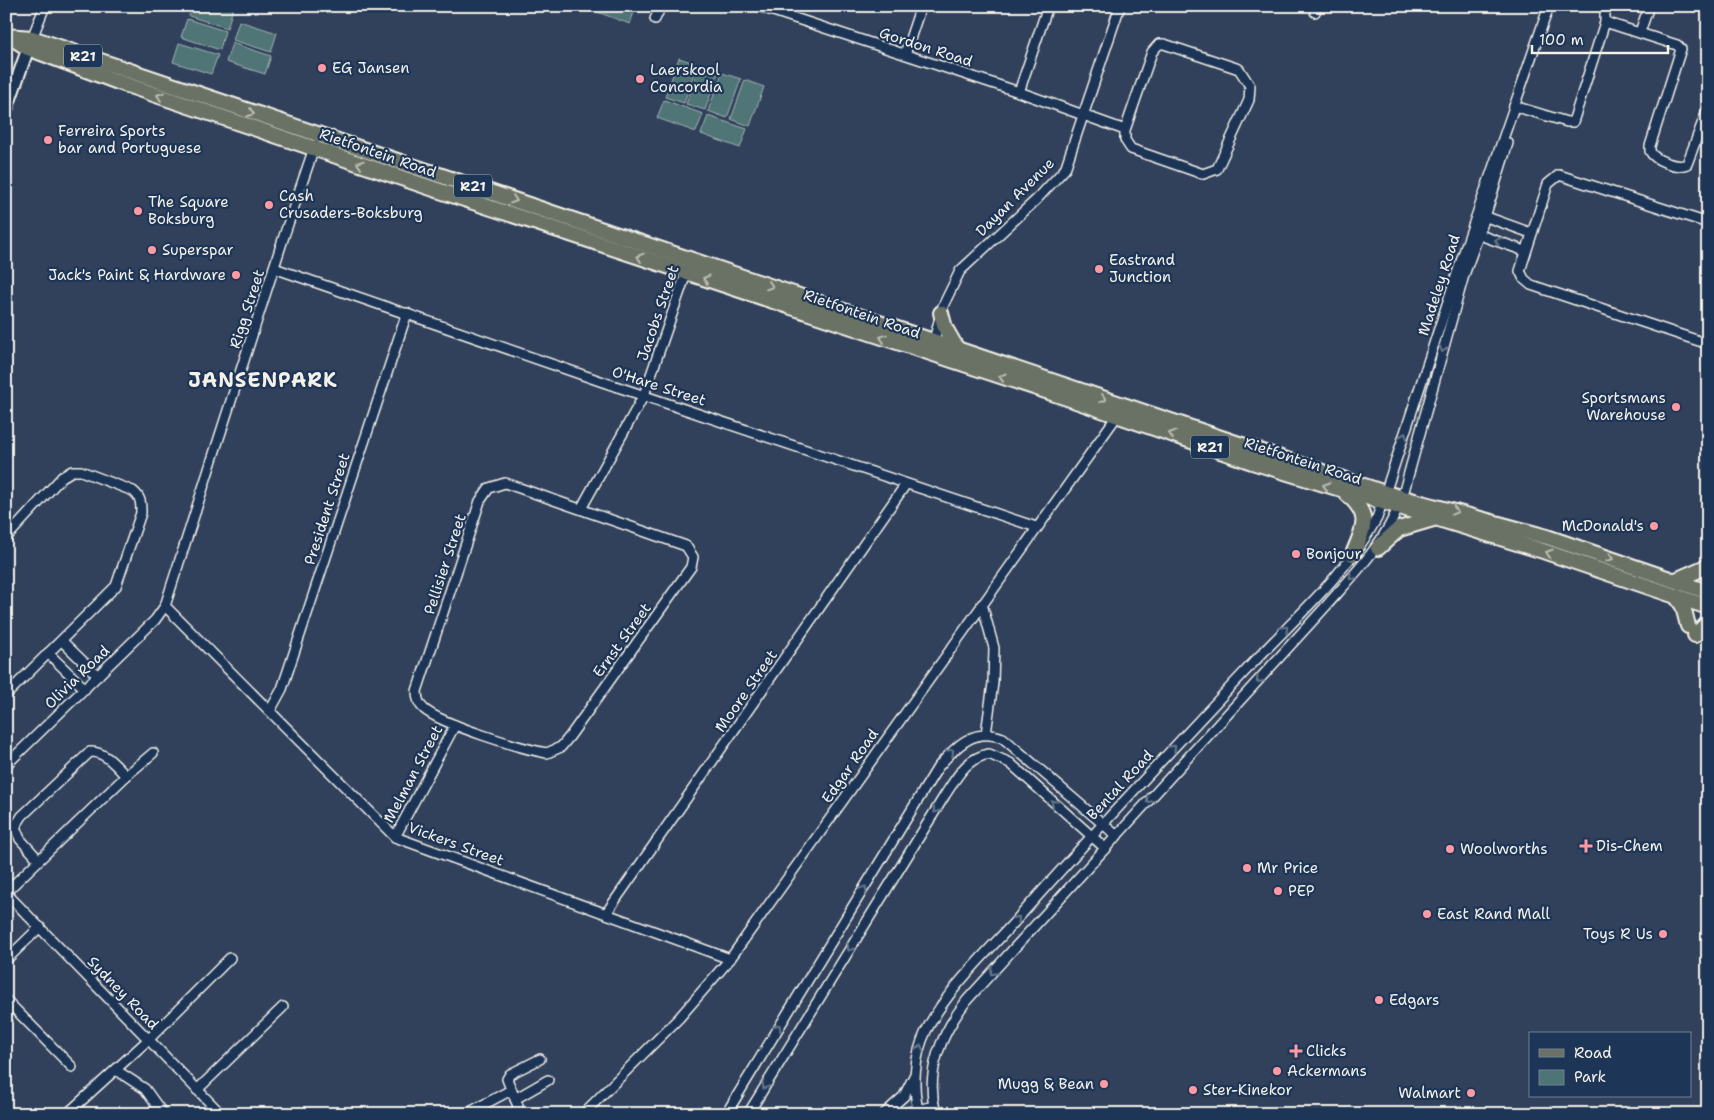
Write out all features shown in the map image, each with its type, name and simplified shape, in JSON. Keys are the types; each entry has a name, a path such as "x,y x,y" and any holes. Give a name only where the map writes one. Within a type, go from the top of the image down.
{"main road":[{"name":"Rietfontein Road","path":"9,37 316,142 437,190 686,273 748,286 932,347 1117,416 1345,492 1383,498"},
{"name":"Rietfontein Road","path":"316,142 441,176 691,259 748,286"},
{"path":"437,190 441,176"},
{"path":"941,313 946,328 957,348"},
{"name":"Rietfontein Road","path":"932,347 957,348 1383,498 1547,537 1708,592"},
{"path":"1345,492 1359,506 1364,515 1363,531 1353,554"},
{"name":"Rietfontein Road","path":"1400,503 1436,518 1708,607"},
{"path":"1378,548 1399,529 1436,518"},
{"path":"1676,580 1708,566"},
{"path":"1676,596 1683,606 1691,631 1708,623"}],"street":[{"path":"6,111 45,6"},
{"path":"655,19 661,6"},
{"name":"Gordon Road","path":"758,6 1084,114 1125,130"},
{"path":"790,16 793,6"},
{"path":"905,54 921,6"},
{"path":"1018,92 1048,6"},
{"name":"Dayan Avenue","path":"932,347 941,313 954,281 969,260 1063,172 1120,6"},
{"name":"Madeley Road","path":"1383,498 1482,215 1549,6"},
{"path":"1516,106 1567,122 1573,122 1606,22 1605,6"},
{"path":"1640,32 1649,6"},
{"path":"1606,22 1677,46 1681,52 1650,146 1652,155 1656,159 1682,166 1687,164 1708,108"},
{"path":"1159,44 1239,69 1250,86 1249,100 1221,160 1216,169 1208,174 1131,149 1124,140 1125,130 1152,52 1159,44"},
{"name":"Rigg Street","path":"165,606 316,142"},
{"path":"1708,223 1562,174 1555,176 1548,184 1520,270 1524,279 1531,285 1708,344"},
{"path":"1482,215 1531,233"},
{"path":"1475,233 1525,251"},
{"name":"Madeley Road","path":"1400,503 1475,233"},
{"name":"Jacobs Street","path":"581,509 644,395 691,259"},
{"name":"O'Hare Street","path":"274,268 1036,527"},
{"name":"President Street","path":"270,711 282,689 407,313"},
{"name":"Edgar Road","path":"584,1114 679,1018 730,959 1036,527 1117,416"},
{"path":"6,538 62,477 72,471 81,471 138,495 141,503 140,513 116,586 6,694"},
{"name":"Pellisier Street","path":"455,725 425,710 418,700 417,691 482,496 494,485 505,483 581,509"},
{"name":"Moore Street","path":"607,912 906,484"},
{"name":"Bental Road","path":"918,1112 916,1074 920,1046 943,1004 1102,823 1353,554 1373,526 1383,498"},
{"name":"Bental Road","path":"935,1110 932,1089 936,1056 955,1016 967,1000 1378,548 1400,503"},
{"name":"Ernst Street","path":"455,725 538,752 547,753 562,747 691,567 692,554 686,546 581,509"},
{"path":"982,604 994,648 993,683 986,734"},
{"name":"Olivia Road","path":"6,765 155,620 165,606"},
{"name":"Vickers Street","path":"165,606 395,837 607,912 730,959"},
{"path":"62,640 98,676"},
{"path":"48,653 85,689"},
{"name":"Melman Street","path":"395,837 455,725"},
{"path":"726,1114 938,767 961,743 970,738 986,734 1003,738 1117,836"},
{"path":"39,860 16,834 15,827 29,810 90,752 98,752 106,757 126,776"},
{"path":"6,892 126,776 153,753"},
{"path":"748,1114 945,795 964,767 972,760 990,754 1010,763 1106,849"},
{"name":"Sydney Road","path":"6,892 221,1114"},
{"path":"6,960 40,927"},
{"path":"67,1114 149,1039 230,958"},
{"path":"6,1000 72,1066"},
{"path":"197,1090 283,1007"},
{"path":"516,1114 518,1106 506,1080 508,1076 540,1059"},
{"path":"116,1070 145,1089 162,1114"},
{"path":"884,1114 904,1096 916,1074"},
{"path":"466,1114 548,1080"},
{"path":"900,1114 935,1110"}],"green space":[{"path":"192,6 224,6 233,9 227,28 189,16"},
{"path":"581,6 636,6 630,24"},
{"path":"187,19 225,31 220,50 181,37"},
{"path":"239,21 277,33 271,52 233,40"},
{"path":"179,43 218,55 211,74 173,62"},
{"path":"232,43 271,56 265,74 226,62"},
{"path":"679,58 697,64 684,103 665,97"},
{"path":"700,65 719,71 705,110 686,104"},
{"path":"722,73 741,79 727,118 708,111"},
{"path":"745,80 764,87 750,126 731,119"},
{"path":"664,100 703,114 696,132 657,118"},
{"path":"708,116 747,129 740,148 701,134"}],"place":[{"name":"EG Jansen","path":"322,68"},
{"name":"Laerskool Concordia","path":"640,79"},
{"name":"Ferreira Sports bar and Portuguese","path":"48,140"},
{"name":"Cash Crusaders-Boksburg","path":"269,205"},
{"name":"The Square Boksburg","path":"138,211"},
{"name":"Superspar","path":"152,250"},
{"name":"Eastrand Junction","path":"1099,269"},
{"name":"Jack's Paint & Hardware","path":"236,275"},
{"name":"Sportsmans Warehouse","path":"1676,407"},
{"name":"McDonald's","path":"1654,526"},
{"name":"Bonjour","path":"1296,554"},
{"name":"Dis-Chem","path":"1586,846"},
{"name":"Woolworths","path":"1450,849"},
{"name":"Mr Price","path":"1247,868"},
{"name":"PEP","path":"1278,891"},
{"name":"East Rand Mall","path":"1427,914"},
{"name":"Toys R Us","path":"1663,934"},
{"name":"Edgars","path":"1379,1000"},
{"name":"Clicks","path":"1296,1051"},
{"name":"Ackermans","path":"1277,1071"},
{"name":"Mugg & Bean","path":"1104,1084"},
{"name":"Ster-Kinekor","path":"1193,1090"},
{"name":"Walmart","path":"1471,1093"}],"district":[{"name":"JANSENPARK","path":"263,380"}]}
